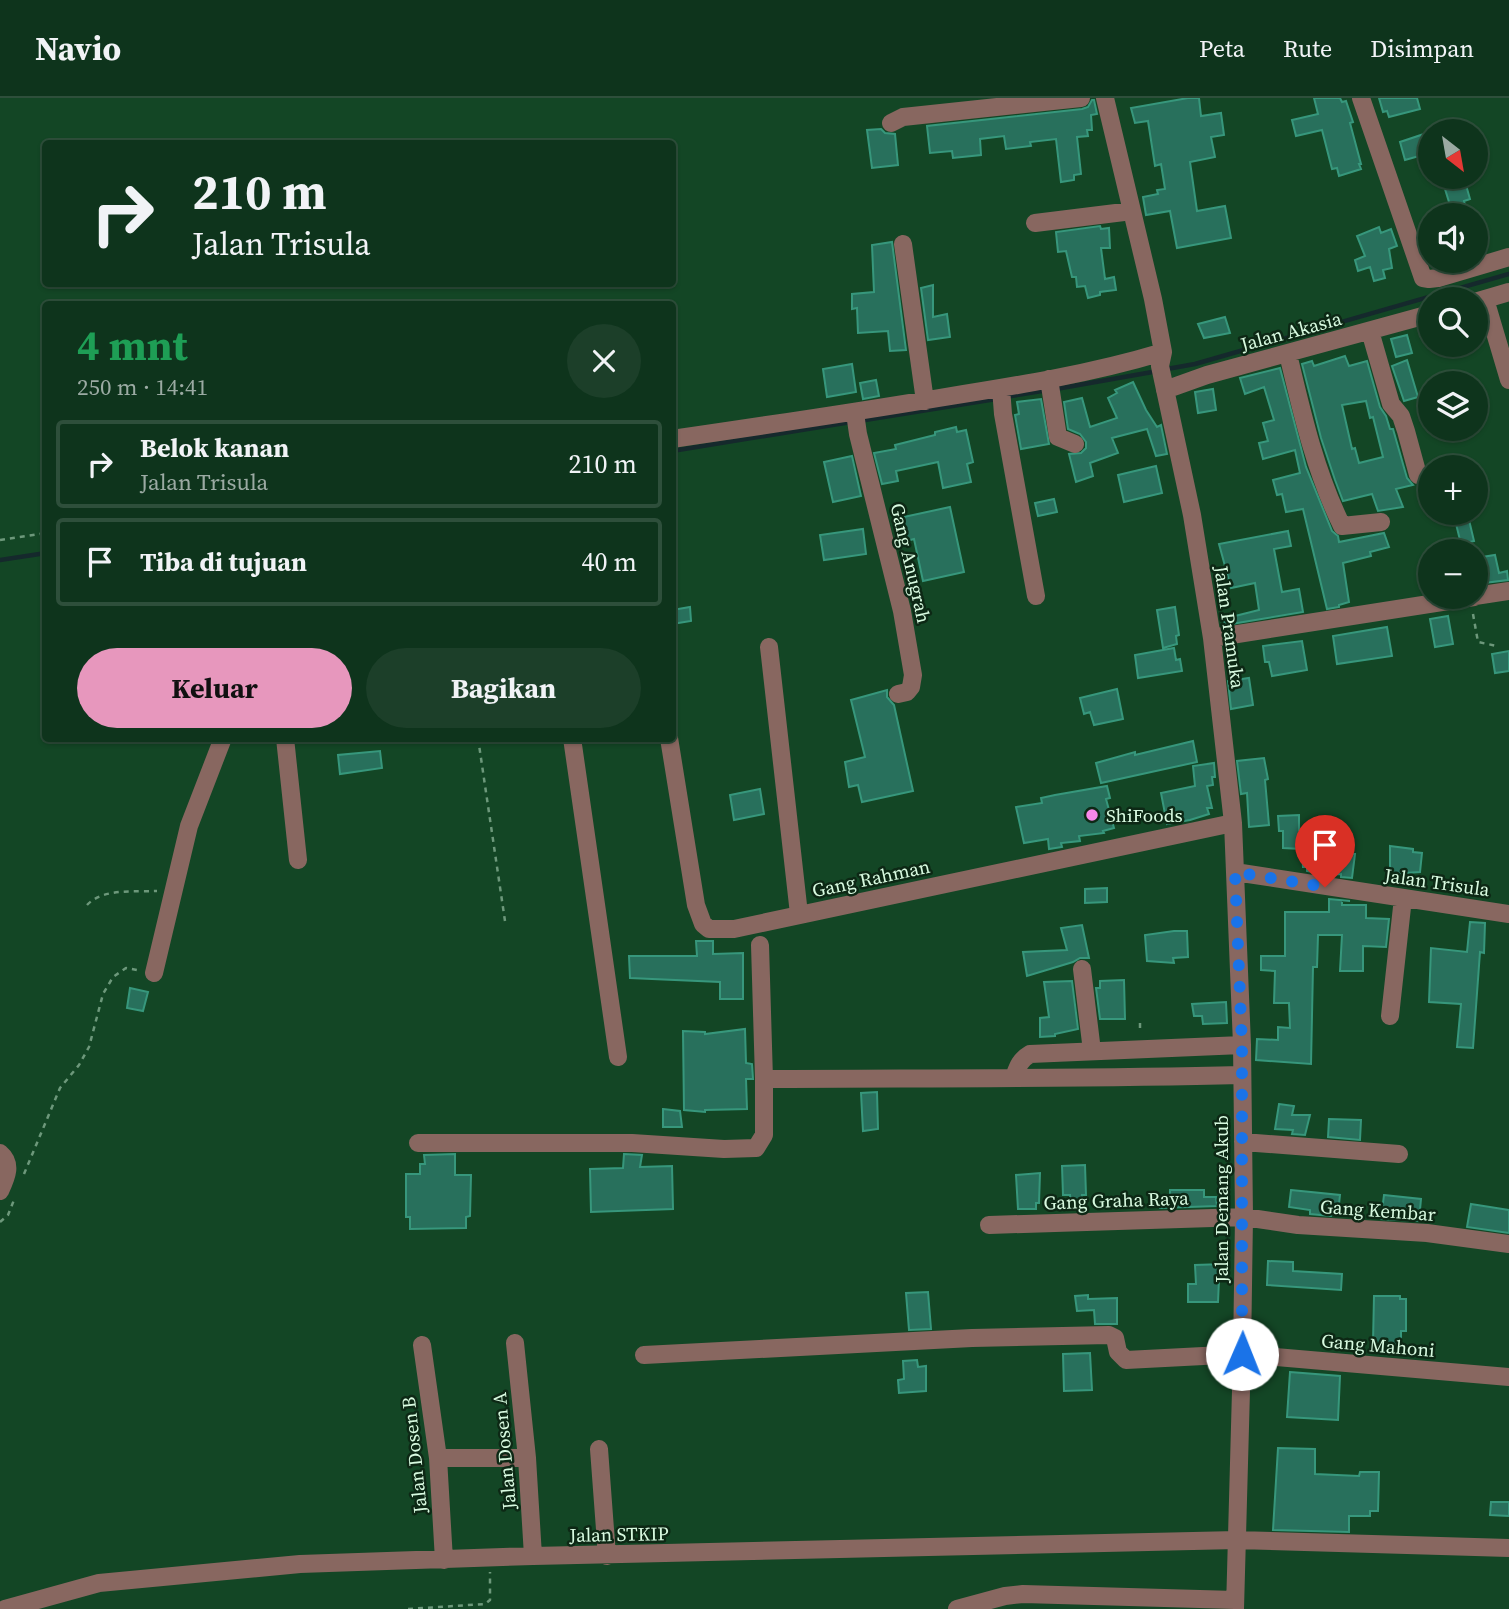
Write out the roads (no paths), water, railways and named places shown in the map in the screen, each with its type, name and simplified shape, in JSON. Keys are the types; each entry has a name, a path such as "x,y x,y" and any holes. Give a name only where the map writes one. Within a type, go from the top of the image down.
{"street":[{"path":"891,124 903,117 1081,98"},
{"name":"Jalan Pramuka","path":"1105,98 1153,299 1163,373 1192,515 1212,638 1233,823 1235,872"},
{"path":"1361,98 1423,278 1438,278 1509,257"},
{"path":"1035,223 1132,211"},
{"path":"903,244 925,401"},
{"path":"1488,298 1509,292"},
{"name":"Jalan Akasia","path":"676,439 857,421 925,401 1002,400 1050,389 1110,368 1207,375 1418,317"},
{"path":"1488,322 1509,380"},
{"path":"1370,331 1391,404 1401,416 1418,475"},
{"path":"1288,354 1311,451 1326,494 1342,526 1381,522"},
{"path":"1050,389 1058,437 1075,444"},
{"path":"1002,400 1036,596"},
{"name":"Gang Anugrah","path":"857,421 902,611 913,675 911,687 898,694"},
{"path":"1488,594 1509,591"},
{"path":"1212,638 1418,606"},
{"path":"769,647 799,914"},
{"path":"154,973 189,826 221,742"},
{"path":"285,742 298,860"},
{"path":"573,742 618,1057"},
{"name":"Gang Rahman","path":"670,742 696,905 703,924 709,929 734,929 1233,823"},
{"name":"Jalan Trisula","path":"1235,872 1509,914"},
{"name":"Jalan Demang Akub","path":"1235,872 1242,1045 1244,1217 1235,1605"},
{"path":"1390,1016 1403,898"},
{"path":"418,1143 632,1143 750,1150 760,1145 764,1135 764,1079 760,945"},
{"path":"1082,969 1092,1051"},
{"path":"1014,1077 1018,1064 1030,1054 1242,1045"},
{"path":"764,1079 1086,1079 1241,1075"},
{"path":"1242,1142 1399,1154"},
{"path":"0,1153 6,1161 9,1191"},
{"name":"Gang Graha Raya","path":"989,1225 1244,1217"},
{"name":"Gang Kembar","path":"1244,1217 1298,1225 1427,1233 1509,1244"},
{"name":"Gang Mahoni","path":"644,1355 972,1338 1109,1335 1115,1338 1120,1356 1126,1360 1242,1354 1509,1377"},
{"name":"Jalan Dosen A","path":"515,1343 527,1458 533,1556"},
{"name":"Jalan Dosen B","path":"422,1345 438,1458 444,1560"},
{"path":"599,1450 607,1556"},
{"path":"438,1458 527,1458"},
{"name":"Jalan STKIP","path":"5,1609 99,1583 300,1564 533,1556 1238,1547 1509,1548"},
{"path":"957,1609 1023,1594 1235,1605"}],"waterway":[{"path":"1167,369 1195,364 1509,274"},
{"path":"1056,389 1158,371"},
{"path":"1005,397 1048,390"},
{"path":"859,421 996,399"},
{"path":"676,450 851,422"},
{"path":"0,560 42,554"}],"place":[{"name":"ShiFoods","path":"1092,815"}]}
